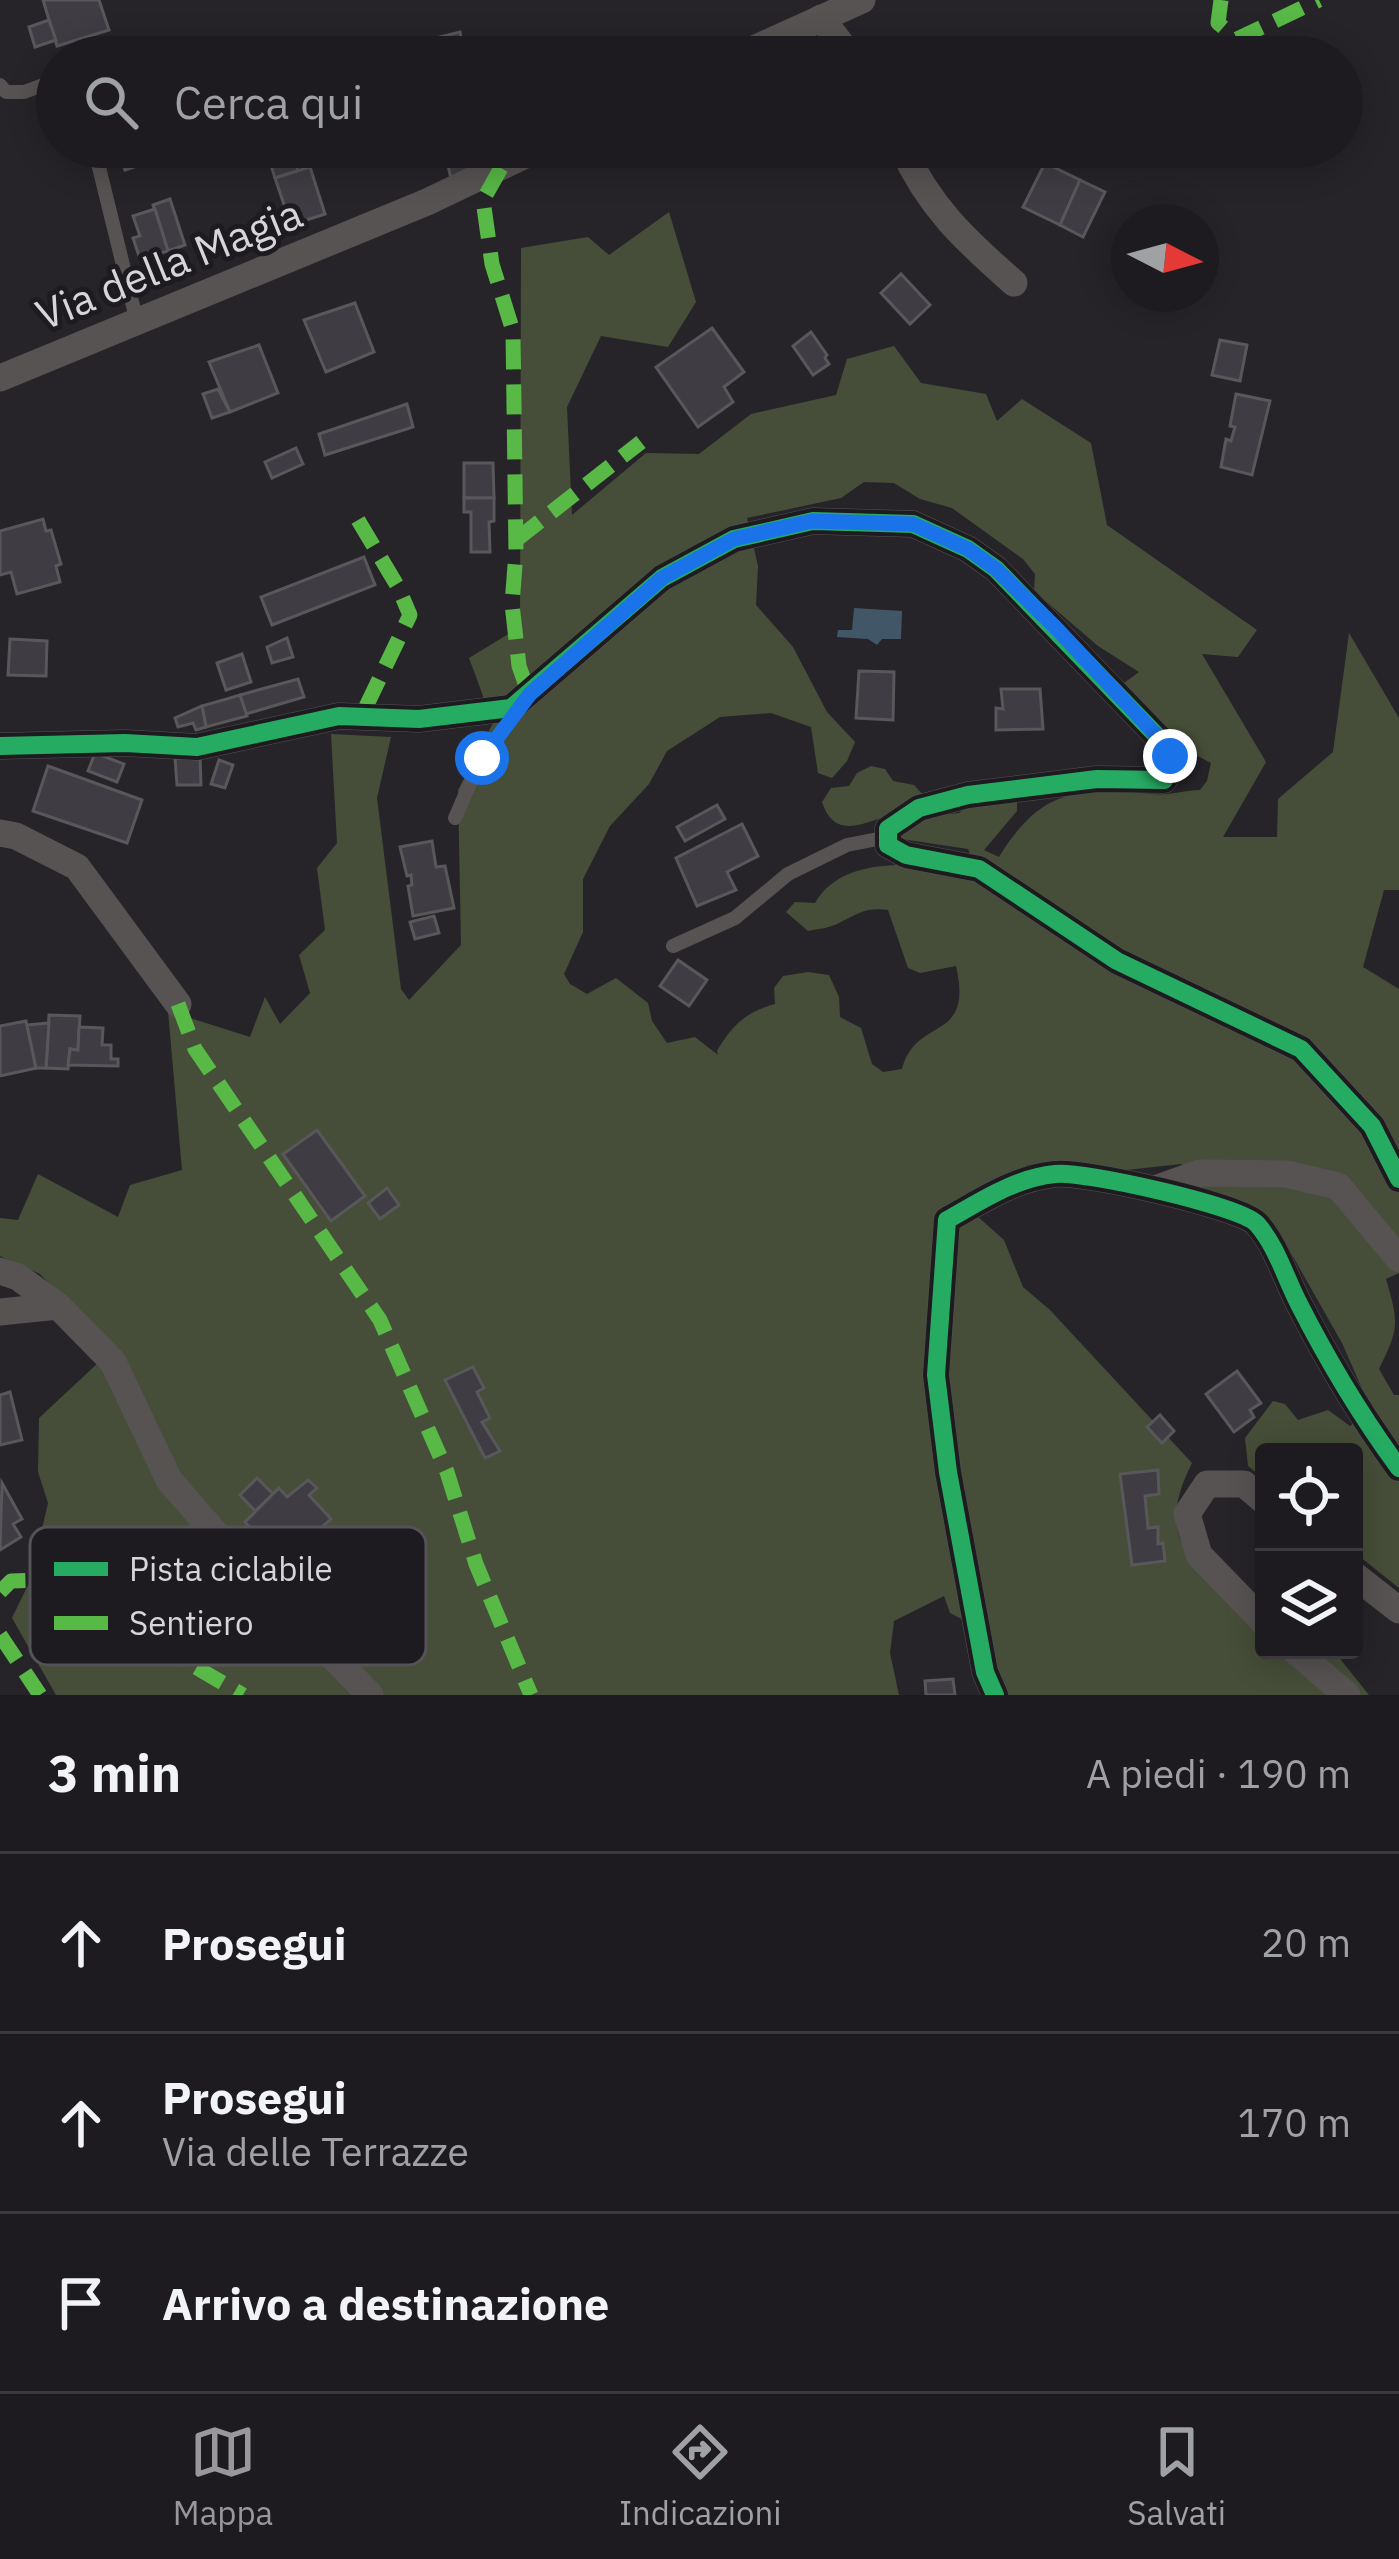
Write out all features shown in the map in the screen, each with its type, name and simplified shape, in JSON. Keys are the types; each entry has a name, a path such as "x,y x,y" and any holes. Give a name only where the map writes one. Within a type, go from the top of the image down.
{"street":[{"path":"782,36 862,0"},
{"path":"821,18 834,36"},
{"name":"Via della Magia","path":"0,378 501,168"},
{"path":"911,168 953,230 1014,283"},
{"path":"0,746 125,743 196,747 339,716 418,719 511,708 662,578 734,539 812,521 913,524 968,549 996,569 1159,738 1170,756 1171,769 1164,780 1149,783 1097,779 968,795 920,808 889,829 888,845 906,855 979,868 1117,962 1301,1049 1372,1126 1399,1179"},
{"path":"0,832 77,867 178,1004"},
{"path":"994,1695 948,1472 936,1375 947,1220 1002,1189 1058,1173 1204,1200 1254,1219 1363,1418 1399,1468"},
{"path":"1151,1191 1200,1173 1286,1174 1338,1186 1399,1259"},
{"path":"0,1271 18,1277 58,1306 113,1363 169,1480 210,1527"},
{"path":"0,1312 58,1306"},
{"path":"1255,1493 1244,1484 1207,1484 1187,1514 1199,1555 1255,1613"},
{"path":"1363,1582 1399,1610"},
{"path":"1305,1659 1347,1695"},
{"path":"341,1665 370,1695"}],"lane":[{"path":"0,86 6,92 36,88"},
{"path":"99,168 137,322"},
{"path":"455,818 482,758 530,694"},
{"path":"673,946 735,918 788,874 847,845 888,837"}],"green space":[{"path":"669,212 696,302 668,347 601,336 567,407 572,515 646,453 699,454 751,414 836,395 847,359 894,346 921,383 986,394 997,421 1022,399 1091,443 1107,525 1257,630 1238,657 1202,654 1266,762 1223,837 1277,837 1278,799 1333,752 1349,633 1399,718 1399,890 1384,890 1363,967 1399,989 1399,1273 1386,1279 1395,1326 1379,1369 1394,1395 1399,1395 1399,1588 1363,1559 1363,1443 1255,1443 1255,1472 1248,1466 1245,1438 1273,1401 1285,1404 1298,1420 1328,1410 1350,1426 1371,1409 1342,1343 1279,1232 1201,1189 1181,1164 1126,1170 1079,1163 1028,1165 984,1188 977,1216 1004,1240 1023,1287 1192,1463 1176,1517 1180,1538 1203,1572 1255,1615 1255,1659 1340,1659 1369,1695 982,1695 991,1634 950,1613 944,1596 894,1621 890,1653 899,1695 56,1695 39,1665 426,1665 426,1527 42,1527 48,1503 38,1472 39,1418 113,1349 40,1274 0,1256 0,1218 18,1220 38,1174 118,1217 130,1185 182,1170 168,1011 250,1037 265,997 280,1024 310,993 299,955 325,930 317,868 337,843 331,734 391,737 377,798 401,989 409,1000 461,945 458,790 493,723 469,658 520,627 521,248 588,237 609,255","holes":["864,482 894,483 920,499 952,508 1023,559 1035,574 1034,591 1098,646 1139,672 1124,683 1177,745 1211,763 1200,790 1170,794 1103,791 1064,797 1031,817 999,857 984,850 1017,811 1017,797 977,798 959,813 941,815 914,785 893,781 885,769 871,766 857,773 849,786 831,788 822,802 832,820 854,826 881,818 902,839 968,849 977,873 912,865 867,869 829,886 815,903 795,902 786,912 808,931 868,910 888,910 908,968 920,973 956,966 959,991 951,1019 919,1041 902,1069 883,1072 872,1064 861,1028 840,1017 839,997 829,975 783,976 774,988 775,1004 734,1027 718,1055 695,1037 667,1043 652,1021 648,1003 616,978 587,994 570,984 564,974 583,932 583,879 610,826 649,784 667,751 720,717 771,713 811,727 818,773 832,778 855,742 827,712 793,647 756,605 758,566 747,518 841,498"]},
{"path":"30,1581 30,1650 12,1618"}],"water":[{"path":"854,608 902,611 901,639 882,639 877,645 868,639 837,637 838,630 852,630"}],"building":[{"path":"43,0 99,0 109,30 90,36 54,36"},
{"path":"49,20 55,36 36,36 35,47 29,27"},
{"path":"272,168 297,168 298,171 275,178"},
{"path":"310,168 325,214 291,225 275,178"},
{"path":"449,168 484,168 451,179"},
{"path":"1042,168 1055,168 1080,180 1060,225 1023,207"},
{"path":"1080,180 1105,192 1083,237 1060,225"},
{"path":"170,199 185,245 168,251 153,205"},
{"path":"155,209 168,251 140,259 133,238 140,236 133,216"},
{"path":"901,274 930,305 910,324 881,293"},
{"path":"355,303 374,352 326,372 304,320"},
{"path":"712,328 744,372 724,387 733,402 698,427 656,367"},
{"path":"811,332 829,364 813,375 793,346"},
{"path":"1220,340 1247,345 1240,381 1212,375"},
{"path":"259,345 278,393 230,412 209,362"},
{"path":"218,389 230,412 212,418 203,394"},
{"path":"1236,394 1270,401 1252,475 1221,467 1226,439 1231,441 1235,427 1230,426"},
{"path":"407,404 413,427 325,455 319,434"},
{"path":"296,448 303,464 272,478 265,462"},
{"path":"464,463 493,463 494,498 464,498"},
{"path":"464,498 494,498 490,552 471,552 471,512 464,512"},
{"path":"43,519 61,564 56,566 60,582 17,594 11,572 0,575 0,531"},
{"path":"364,557 375,585 272,625 261,597"},
{"path":"287,638 293,657 272,663 267,647"},
{"path":"10,639 47,641 46,676 8,675"},
{"path":"242,654 251,682 226,690 217,663"},
{"path":"859,671 894,672 893,720 856,718"},
{"path":"298,679 304,697 246,714 240,695"},
{"path":"1001,689 1040,689 1043,729 996,730 996,708 1003,709"},
{"path":"240,695 247,716 206,727 202,706"},
{"path":"202,706 206,727 196,730 193,723 178,727 175,718"},
{"path":"95,753 124,764 117,782 88,771"},
{"path":"200,757 201,785 177,785 175,758"},
{"path":"219,760 233,765 225,788 211,784"},
{"path":"48,766 142,800 127,843 33,811"},
{"path":"717,805 725,819 685,841 677,827"},
{"path":"742,824 758,856 727,872 736,890 697,906 676,858"},
{"path":"432,841 436,867 445,866 454,908 413,916 411,875 407,876 400,847"},
{"path":"434,916 439,933 415,939 410,922"},
{"path":"678,960 707,980 689,1006 660,986"},
{"path":"49,1015 80,1016 78,1050 70,1049 68,1069 46,1068"},
{"path":"26,1021 36,1068 0,1076 0,1026"},
{"path":"49,1023 46,1068 36,1068 27,1025"},
{"path":"79,1027 103,1028 102,1045 111,1045 111,1059 118,1059 118,1066 68,1065 70,1049 78,1050"},
{"path":"317,1130 365,1196 331,1221 283,1154"},
{"path":"387,1188 399,1205 380,1219 368,1203"},
{"path":"473,1367 484,1388 477,1392 490,1418 482,1422 500,1451 485,1458 445,1380"},
{"path":"1237,1371 1261,1403 1250,1410 1254,1417 1234,1432 1206,1394"},
{"path":"10,1392 22,1440 0,1445 0,1395"},
{"path":"1160,1415 1174,1431 1162,1443 1147,1427"},
{"path":"1158,1470 1159,1494 1145,1496 1148,1528 1158,1527 1165,1561 1132,1565 1120,1474"},
{"path":"257,1478 273,1494 255,1511 240,1495"},
{"path":"308,1480 317,1488 309,1495 331,1519 322,1527 249,1527 245,1522 279,1488 287,1497"},
{"path":"2,1483 22,1519 13,1524 21,1537 0,1550"},
{"path":"953,1679 955,1695 926,1695 925,1681"}],"marked path":[{"path":"1221,0 1218,23 1233,36"},
{"path":"1243,36 1319,0"},
{"path":"501,168 483,200 492,264 513,331 516,553 512,604 519,666 529,694"},
{"path":"516,540 641,442"},
{"path":"358,520 410,615 361,717"},
{"path":"178,1004 195,1049 380,1320 447,1472 476,1564 531,1695"},
{"path":"0,1592 11,1581 30,1580"},
{"path":"0,1635 40,1695"},
{"path":"192,1665 243,1695"}],"cycle path":[{"path":"0,746 125,743 197,747 339,716 419,719 511,708 662,578 734,539 813,521 913,524 968,549 996,569 1159,738 1170,763 1164,780 1097,779 968,795 919,808 888,829 888,845 906,855 979,869 1117,961 1301,1049 1372,1126 1399,1179"},
{"path":"995,1695 985,1672 948,1472 936,1375 947,1220 973,1205 1026,1180 1070,1174 1193,1199 1257,1224 1333,1367 1399,1468"}],"route":[{"path":"482,758 530,694 662,578 734,539 812,521 913,524 968,549 996,569 1057,629 1159,738 1170,756"}]}
